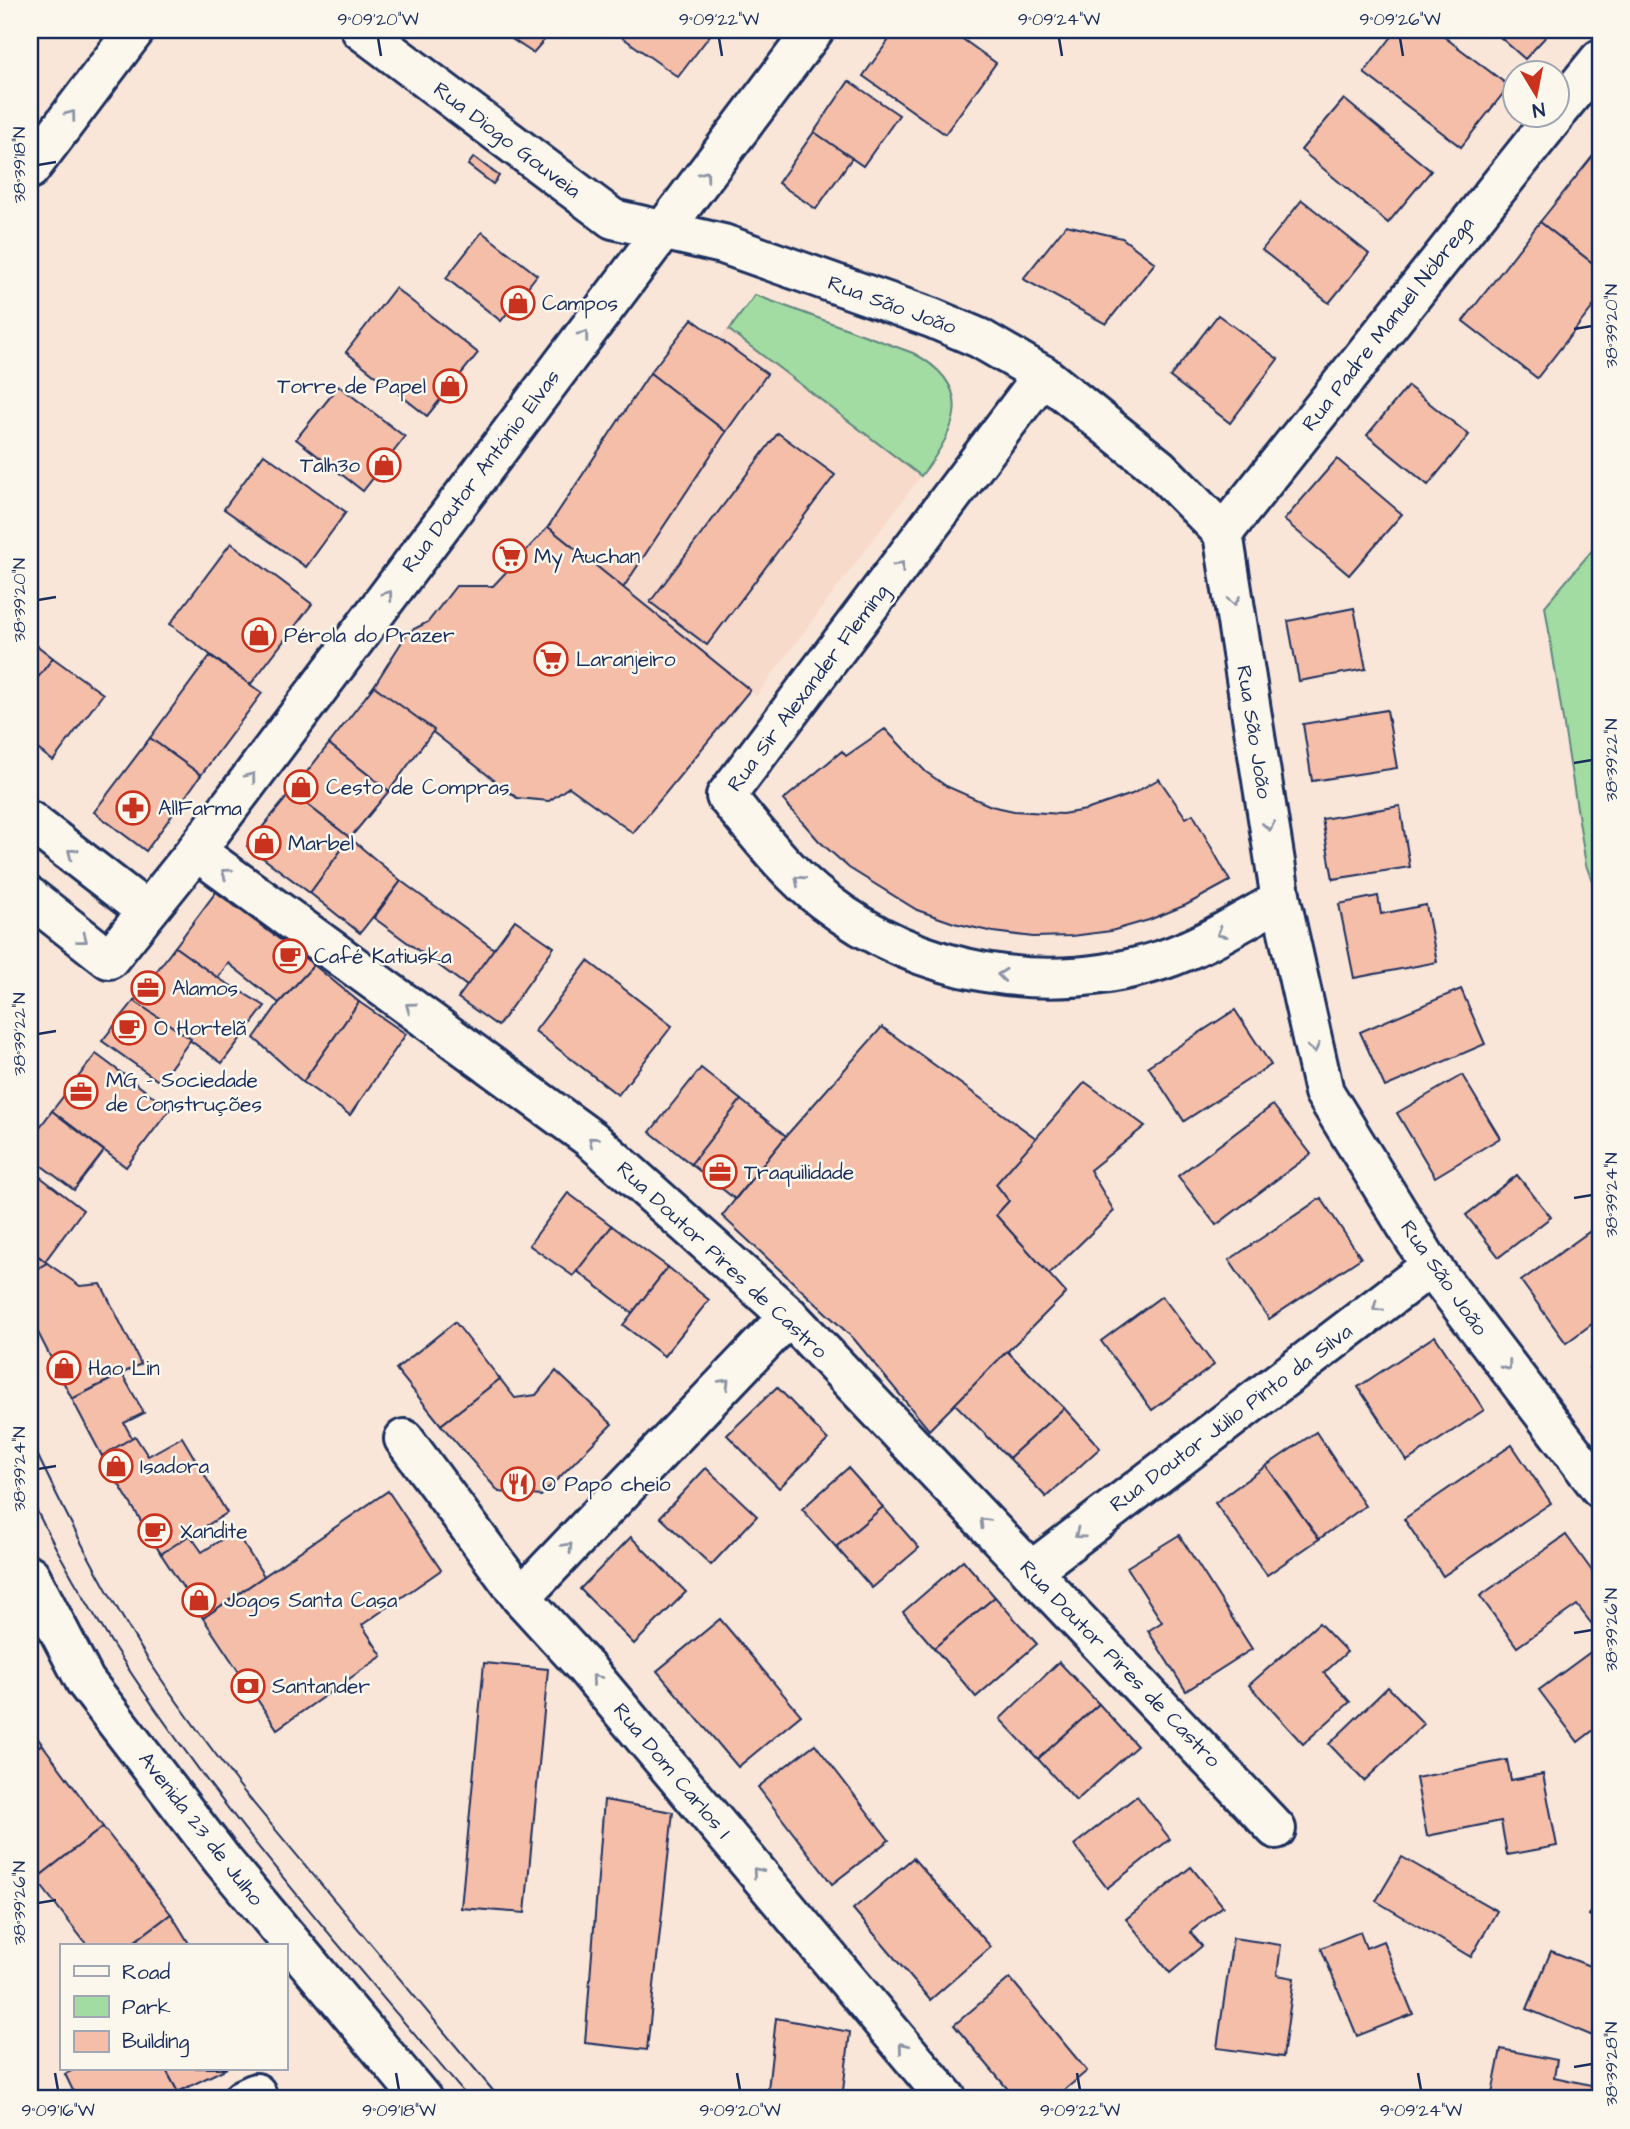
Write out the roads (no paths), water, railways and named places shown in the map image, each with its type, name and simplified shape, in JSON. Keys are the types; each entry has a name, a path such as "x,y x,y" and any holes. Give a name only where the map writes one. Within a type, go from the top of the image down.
{"street":[{"path":"30,169 135,30"},
{"name":"Rua Diogo Gouveia","path":"361,30 613,219 664,229"},
{"name":"Rua Doutor António Elvas","path":"30,897 109,959 195,851 814,30"},
{"name":"Rua Padre Manuel Nóbrega","path":"1570,96 1600,59"},
{"name":"Rua Padre Manuel Nóbrega","path":"1223,533 1543,130"},
{"name":"Rua São João","path":"664,229 723,244 932,318 979,338 1043,375 1159,468 1223,533 1281,900 1324,1092 1431,1266 1600,1488"},
{"name":"Rua Sir Alexander Fleming","path":"1043,375 726,796 789,870 823,901 860,926 900,947 942,963 986,973 1053,978 1120,971 1162,960 1204,943 1281,900"},
{"path":"30,821 145,911"},
{"name":"Rua Doutor Pires de Castro","path":"195,851 591,1139 789,1317 1276,1829"},
{"name":"Rua Doutor Júlio Pinto da Silva","path":"1031,1571 1431,1266"},
{"path":"521,1597 789,1317"},
{"name":"Rua Dom Carlos I","path":"404,1439 521,1597 585,1667 947,2099"},
{"name":"Avenida 23 de Julho","path":"30,1575 85,1681 223,1861 422,2099"}],"tram line":[{"path":"30,1439 102,1581 173,1697 245,1793 500,2099"},
{"path":"30,1497 73,1579 174,1736 289,1885 469,2099"}],"place":[{"name":"Campos","path":"518,303"},
{"name":"Torre de Papel","path":"450,386"},
{"name":"Talh3o","path":"384,465"},
{"name":"My Auchan","path":"510,556"},
{"name":"Pérola do Prazer","path":"259,635"},
{"name":"Laranjeiro","path":"551,659"},
{"name":"Cesto de Compras","path":"301,787"},
{"name":"AllFarma","path":"133,808"},
{"name":"Marbel","path":"264,843"},
{"name":"Café Katiuska","path":"290,956"},
{"name":"Alamos","path":"148,988"},
{"name":"O Hortelã","path":"129,1028"},
{"name":"MG - Sociedade de Construções","path":"81,1092"},
{"name":"Traquilidade","path":"720,1172"},
{"name":"Hao Lin","path":"64,1368"},
{"name":"Isadora","path":"116,1466"},
{"name":"O Papo cheio","path":"518,1484"},
{"name":"Xandite","path":"155,1531"},
{"name":"Jogos Santa Casa","path":"199,1600"},
{"name":"Santander","path":"248,1686"}]}
